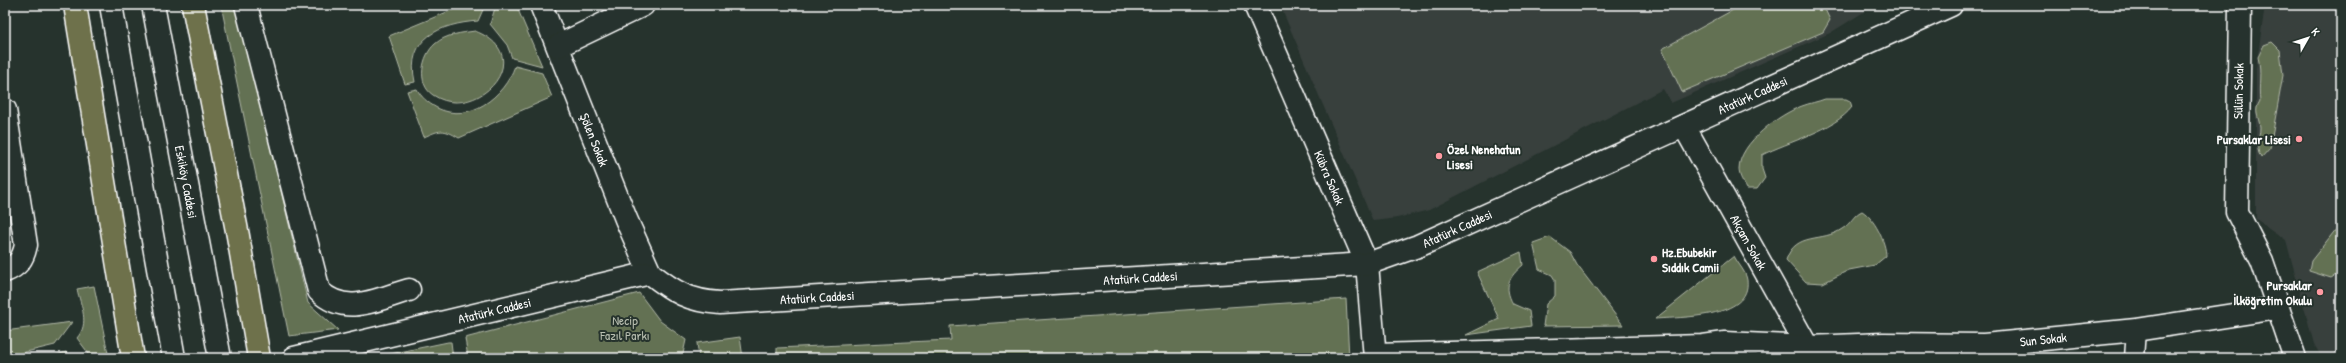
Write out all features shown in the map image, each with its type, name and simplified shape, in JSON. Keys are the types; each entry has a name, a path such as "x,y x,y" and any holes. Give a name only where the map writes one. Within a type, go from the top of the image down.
{"highway":[{"path":"75,5 133,358"},
{"path":"193,5 237,228 259,358"}],"street":[{"path":"111,5 174,358"},
{"name":"Eskiköy Caddesi","path":"153,5 220,358"},
{"path":"246,5 319,291 328,300 351,306 409,290"},
{"name":"Şölen Sokak","path":"542,5 626,219 650,272"},
{"path":"558,46 643,5"},
{"name":"Kübra Sokak","path":"1255,5 1367,264 1375,357"},
{"name":"Atatürk Caddesi","path":"294,358 650,272 669,288 684,297 701,302 720,303 1367,264 1418,246 1951,5"},
{"name":"Sülün Sokak","path":"2240,5 2237,212 2262,261 2295,358"},
{"path":"5,110 26,245 20,262 15,267 5,271"},
{"name":"Akçam Sokak","path":"1684,126 1811,352"},
{"name":"Sun Sokak","path":"1375,357 1702,346 1725,343 1811,352 1883,344 1984,351 2136,330 2278,308"}],"lane":[{"path":"2134,358 2136,330"}],"shaded area":[{"name":"Özel Nenehatun Lisesi","path":"1280,5 1875,5 1830,33 1671,103 1663,89 1429,210 1397,218 1373,221"},
{"name":"Pursaklar Lisesi","path":"2265,5 2341,5 2341,358 2322,358 2314,344 2286,240 2256,219 2256,69"}],"green space":[{"path":"221,5 236,5 308,303 338,330 289,336"},
{"path":"464,5 485,5 478,21 451,26 428,36 415,54 413,67 415,82 405,84 389,36"},
{"path":"496,5 516,5 542,66 512,58 507,45 490,24"},
{"path":"1742,5 1823,5 1830,20 1823,32 1682,92 1662,49"},
{"path":"475,31 494,42 502,56 502,70 494,83 482,94 467,101 450,102 433,95 424,84 423,77 424,62 430,49 439,41 449,36"},
{"path":"2272,42 2280,50 2283,75 2270,148 2261,158 2258,149 2260,127 2257,108 2260,101 2260,68 2258,57 2264,45"},
{"path":"515,66 542,73 552,97 459,138 445,131 424,137 407,91 417,89 423,97 437,108 449,112 461,113 484,105 494,97 503,88"},
{"path":"1825,99 1846,99 1850,101 1852,107 1844,115 1823,129 1762,155 1762,169 1765,178 1757,189 1747,189 1739,169 1741,159 1753,140 1772,123 1793,110"},
{"path":"1862,211 1875,225 1884,244 1886,256 1875,265 1849,270 1823,283 1806,282 1786,260 1790,251 1796,245 1803,241 1834,233 1848,225 1856,215"},
{"path":"2341,223 2341,272 2331,278 2309,271 2311,261"},
{"path":"1550,237 1570,252 1577,265 1623,325 1543,326 1546,304 1555,296 1555,280 1552,275 1539,269 1533,243"},
{"path":"1521,252 1523,265 1511,278 1508,292 1513,304 1529,311 1531,326 1466,335 1499,319 1477,272"},
{"path":"1734,256 1744,271 1747,280 1745,293 1738,302 1726,309 1712,313 1680,318 1655,319"},
{"path":"94,286 109,358 92,358 77,338 81,332 84,321 77,289"},
{"name":"Necip Fazıl Parkı","path":"639,293 660,321 686,340 682,358 468,358 465,338"},
{"path":"1346,299 1349,358 777,358 777,348 951,340 950,326"},
{"path":"72,322 55,345 5,357 5,331"},
{"path":"740,337 743,358 699,358 697,343"},
{"path":"448,342 451,342 453,358 371,358"},
{"path":"66,352 71,358 53,358 54,356"}],"place":[{"name":"Pursaklar Lisesi","path":"2299,139"},
{"name":"Özel Nenehatun Lisesi","path":"1439,156"},
{"name":"Hz.Ebubekir Sıddık Camii","path":"1654,259"},
{"name":"Pursaklar İlköğretim Okulu","path":"2320,292"}]}
